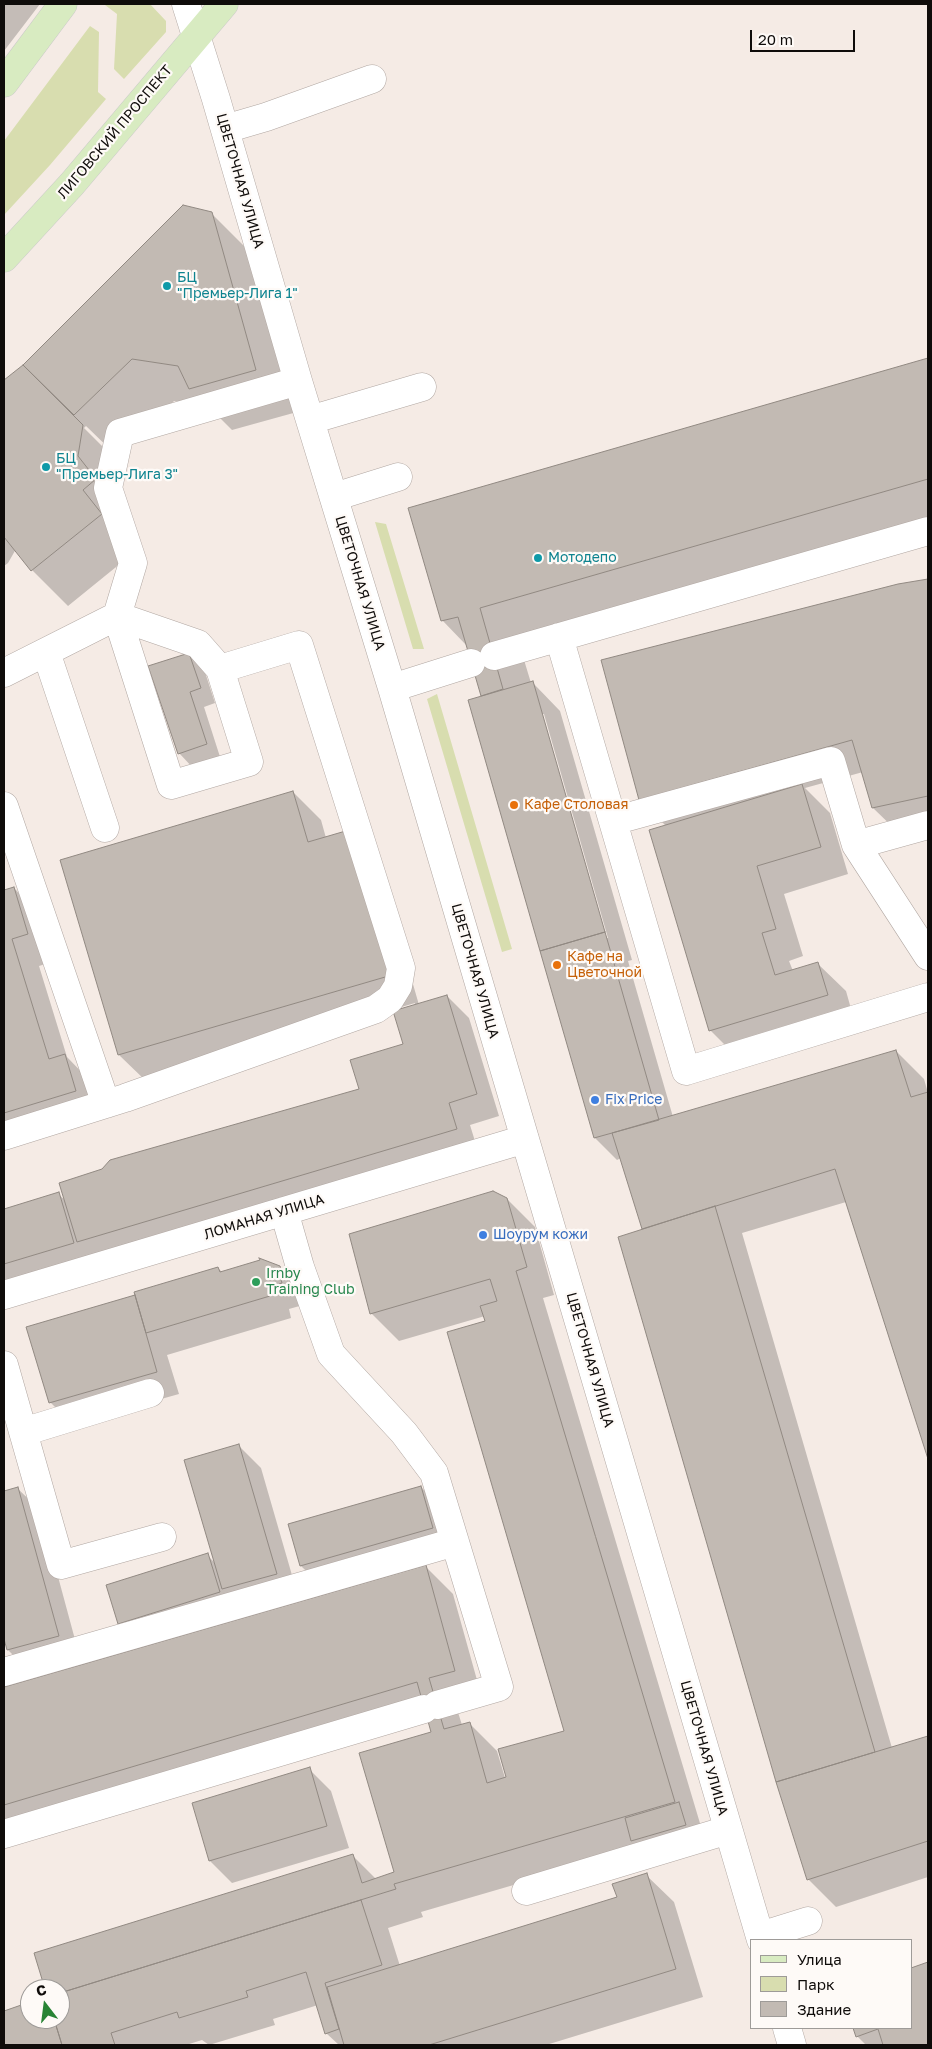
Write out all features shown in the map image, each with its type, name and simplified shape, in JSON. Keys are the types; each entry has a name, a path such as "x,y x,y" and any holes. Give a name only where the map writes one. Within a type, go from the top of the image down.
{"main road":[{"path":"4,82 63,4"},
{"name":"ЛИГОВСКИЙ ПРОСПЕКТ","path":"4,258 72,184 224,4"}],"street":[{"name":"ЦВЕТОЧНАЯ УЛИЦА","path":"186,4 392,688 760,1938"},
{"path":"225,129 266,117 372,79"},
{"path":"4,673 117,616 198,644 220,669 249,762 171,785 117,616 133,563 108,488 120,434 298,381"},
{"path":"310,420 422,387"},
{"path":"334,497 398,477"},
{"path":"392,688 483,659 928,531"},
{"path":"559,638 686,1071 928,997"},
{"path":"4,1136 106,1104 376,1009 390,999 398,986 401,968 299,645 220,669"},
{"path":"46,652 105,828"},
{"path":"612,821 832,762 856,845 928,956"},
{"path":"4,806 106,1104"},
{"path":"856,845 928,825"},
{"name":"ЛОМАНАЯ УЛИЦА","path":"4,1294 525,1139"},
{"path":"4,1834 499,1687 434,1473 404,1433 331,1354 300,1267 284,1211"},
{"path":"4,1364 61,1566 162,1537"},
{"path":"23,1432 150,1393"},
{"path":"4,1672 455,1542"},
{"path":"526,1891 728,1830"},
{"path":"760,1938 808,1921"},
{"path":"787,2029 792,2045"}],"green space":[{"path":"106,4 150,4 166,21 166,32 124,79 114,69 117,14"},
{"path":"90,26 99,32 98,92 106,99 50,165 4,215 4,141"},
{"path":"375,522 386,524 424,649 413,649"},
{"path":"437,694 512,949 502,952 427,699"}],"building":[{"name":"БЦ \"Премьер-Лига 1\"","path":"183,205 212,212 256,370 189,389 178,366 132,359 74,415 23,365"},
{"name":"Мотодепо","path":"928,358 928,479 480,608 503,689 481,696 458,617 441,621 408,508"},
{"name":"БЦ \"Премьер-Лига 3\"","path":"23,365 83,425 78,456 96,479 83,490 102,514 31,571 4,537 4,380"},
{"path":"928,579 928,796 872,808 852,740 639,800 601,660 898,584"},
{"path":"189,653 201,688 190,692 207,744 178,754 148,666"},
{"path":"533,681 605,932 540,951 468,700"},
{"path":"802,784 821,847 757,866 776,929 762,933 775,975 818,962 828,995 709,1031 649,830"},
{"path":"293,791 308,842 349,830 392,975 118,1055 60,860"},
{"path":"14,887 28,934 12,939 49,1059 65,1054 76,1091 4,1113 4,890"},
{"path":"605,932 659,1120 594,1138 540,951"},
{"path":"447,995 477,1094 449,1103 457,1129 77,1242 59,1183 102,1169 110,1160 359,1089 350,1060 403,1044 393,1011"},
{"path":"896,1050 911,1097 928,1092 928,1459 835,1169 642,1229 612,1133"},
{"path":"493,1191 507,1198 527,1267 516,1271 675,1802 394,1884 396,1889 70,1990 70,1979 42,1979 34,1953 353,1854 362,1883 394,1872 359,1753 431,1732 417,1682 4,1805 4,1687 426,1565 455,1671 429,1678 444,1729 470,1722 487,1783 506,1777 498,1749 564,1731 447,1332 485,1321 480,1306 497,1301 490,1279 370,1314 349,1234"},
{"path":"59,1192 74,1243 4,1264 4,1209"},
{"path":"715,1206 875,1752 776,1782 618,1237"},
{"path":"259,1258 280,1266 281,1269 278,1270 282,1283 268,1287 270,1296 146,1333 134,1292 218,1267 220,1272 260,1260"},
{"path":"135,1295 157,1372 49,1403 26,1327"},
{"path":"239,1444 277,1574 222,1589 184,1460"},
{"path":"421,1486 433,1528 300,1566 288,1524"},
{"path":"18,1487 59,1636 7,1650 4,1639 4,1491"},
{"path":"208,1553 220,1592 118,1624 106,1585"},
{"path":"928,1736 928,1841 807,1880 776,1782"},
{"path":"310,1767 327,1826 209,1861 192,1803"},
{"path":"679,1802 686,1825 631,1841 625,1818"},
{"path":"647,1873 676,1969 429,2045 344,2045 327,1987 617,1897 612,1884"},
{"path":"361,1900 382,1965 325,1983 339,2029 325,2034 306,1972 246,1991 248,1997 179,2018 177,2012 111,2033 115,2045 62,2045 57,2029 70,2029 70,1990"},
{"path":"928,1962 928,2045 883,2045 878,2029 912,2029 912,1968"},
{"path":"20,2005 20,2029 57,2029 62,2045 4,2045 4,2011"},
{"path":"853,2029 878,2029 856,2037"}],"place":[{"name":"БЦ \"Премьер-Лига 1\"","path":"167,286"},
{"name":"БЦ \"Премьер-Лига 3\"","path":"46,467"},
{"name":"Мотодепо","path":"538,558"},
{"name":"Кафе Столовая","path":"514,805"},
{"name":"Кафе на Цветочной","path":"557,965"},
{"name":"Fix Price","path":"595,1100"},
{"name":"Шоурум кожи","path":"483,1235"},
{"name":"Irnby Training Club","path":"256,1282"}]}
